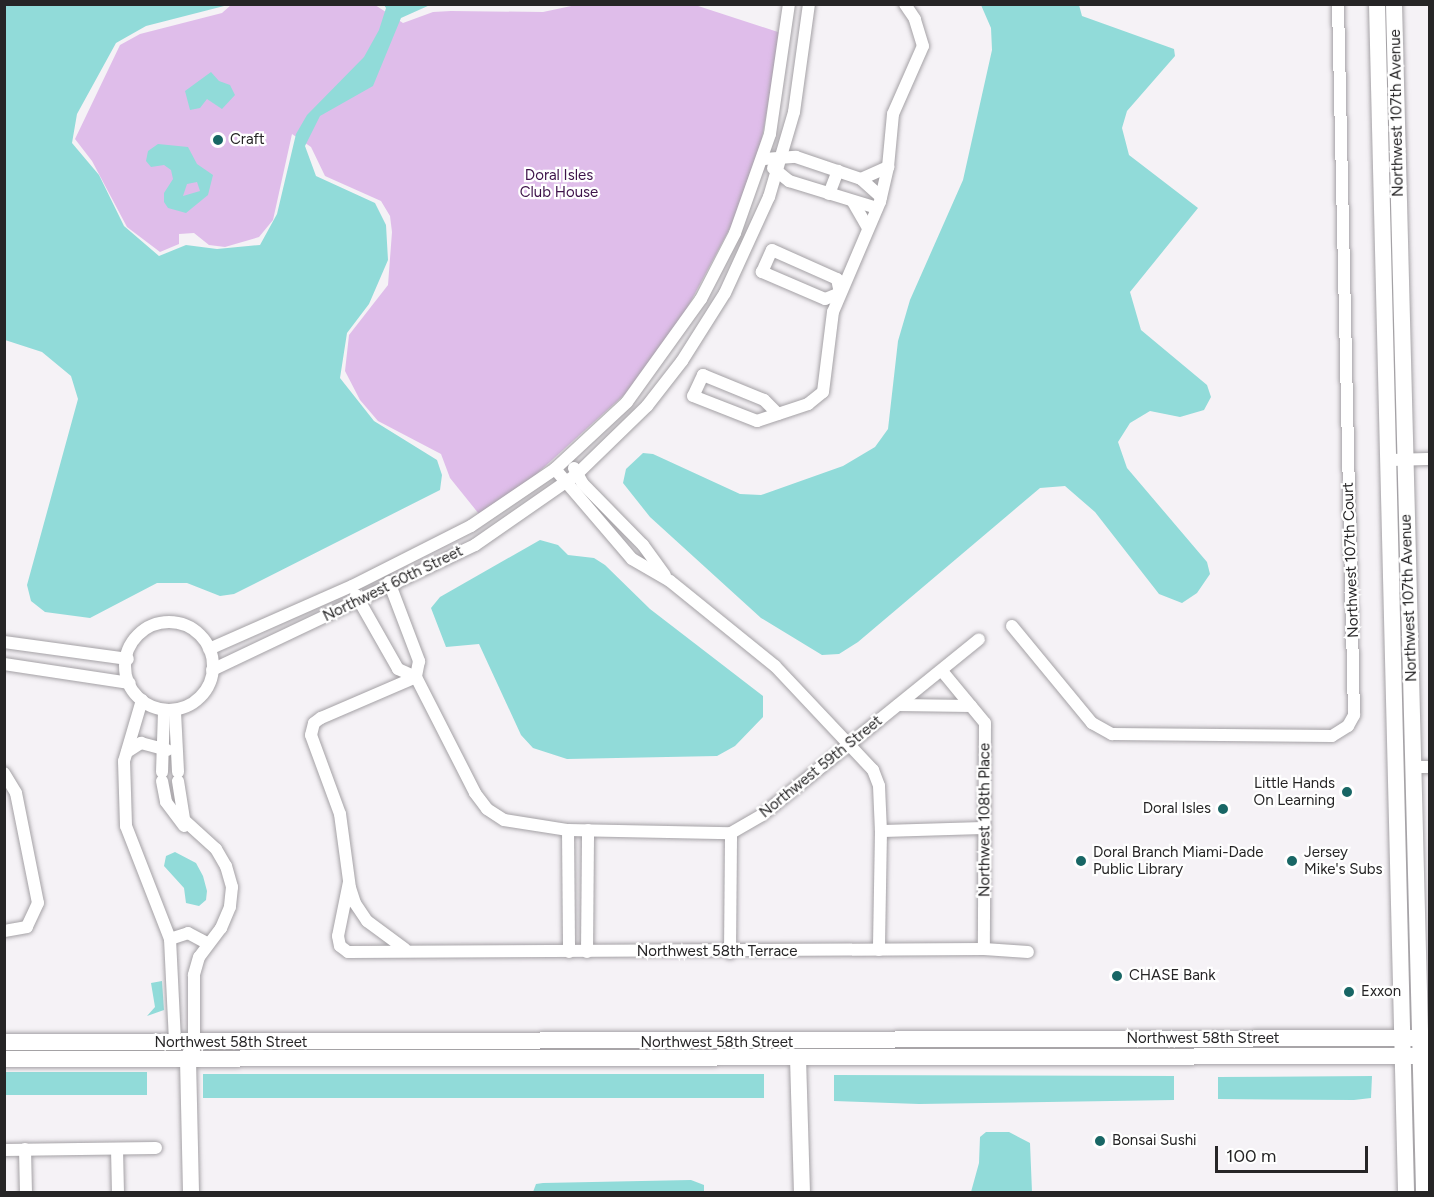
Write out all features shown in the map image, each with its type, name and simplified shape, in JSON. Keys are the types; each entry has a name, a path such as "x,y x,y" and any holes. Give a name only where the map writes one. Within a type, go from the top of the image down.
{"street":[{"name":"Northwest 60th Street","path":"209,649 352,586 471,526 555,469 627,402 701,299 735,233 764,159 780,82 789,4"},
{"name":"Northwest 60th Street","path":"212,670 475,545 566,483 647,406 698,338 735,276 777,173 800,83 809,4"},
{"path":"778,414 764,400 703,375 693,396 752,420 761,421 808,404 823,392 830,327 840,293 879,202 888,167 893,114 923,46 915,19 905,4"},
{"name":"Northwest 107th Court","path":"1012,626 1092,723 1112,734 1332,736 1348,726 1354,714 1338,4"},
{"name":"Northwest 107th Avenue","path":"1377,4 1406,1192"},
{"name":"Northwest 107th Avenue","path":"1394,4 1406,460 1422,767 1424,1192"},
{"path":"764,159 796,157 861,179 879,202"},
{"path":"764,159 777,173 829,194 853,202 879,202"},
{"path":"861,179 888,167"},
{"path":"829,194 838,171"},
{"path":"853,202 868,228"},
{"path":"772,250 837,279 840,293 825,299 762,273 772,250"},
{"path":"568,458 577,474 611,516 643,545 669,581"},
{"path":"1388,460 1430,459"},
{"path":"555,469 632,559 669,581 775,666 850,742 873,770 879,786 881,831 879,950"},
{"path":"383,571 391,586 419,661 416,677 456,760 487,809 523,825 568,830 731,833 730,953"},
{"path":"352,586 398,669 416,677"},
{"path":"160,621 182,622 196,630 209,649 212,670 198,700 170,712 142,700 130,683 128,659 139,634 160,621"},
{"name":"Northwest 59th Street","path":"731,833 762,815 979,639"},
{"path":"4,642 128,659"},
{"path":"4,664 130,683"},
{"name":"Northwest 108th Place","path":"942,671 985,723 984,949"},
{"path":"406,950 367,921 349,882 340,813 311,735 314,723 321,718 416,677"},
{"path":"142,700 127,752 126,826 170,939 175,1043"},
{"path":"898,705 971,706"},
{"path":"170,712 162,750 165,802 179,823 198,834"},
{"path":"170,712 179,752 178,776 184,820 216,849 226,866 232,887 230,907 220,928 207,943 194,975 191,1051 191,1192"},
{"path":"127,752 141,743 162,750 179,752"},
{"path":"4,773 15,793 38,903 27,927 4,930"},
{"path":"881,831 984,828"},
{"path":"568,830 569,952"},
{"path":"587,952 588,830"},
{"name":"Northwest 58th Terrace","path":"349,882 338,936 340,946 348,952 406,950 730,953 984,949 1028,952"},
{"path":"170,939 188,933 207,943"},
{"name":"Northwest 58th Street","path":"798,1050 1425,1038"},
{"name":"Northwest 58th Street","path":"4,1042 175,1043 191,1051"},
{"path":"798,1050 802,1192"},
{"name":"Northwest 58th Street","path":"4,1059 191,1051 798,1050 1425,1056"},
{"path":"4,1150 156,1148"},
{"path":"25,1149 26,1192"},
{"path":"117,1149 118,1192"}],"green space":[{"name":"Doral Isles Club House","path":"692,4 781,33 762,138 738,213 684,314 625,394 531,479 479,514 450,478 441,454 378,421 360,400 345,371 349,335 388,285 392,232 390,216 381,201 325,176 311,147 292,134 273,220 259,237 225,247 209,245 194,233 179,234 179,244 160,252 127,227 92,161 75,139 120,45 140,34 222,13 231,5 375,5 403,23 433,12 543,12 576,5"}],"water":[{"path":"4,5 228,5 146,26 116,43 77,114 72,143 99,175 124,226 159,256 186,245 217,249 260,245 277,214 296,134 307,115 364,57 379,30 386,8 384,5 430,5 401,18 373,86 320,116 305,146 316,176 375,203 386,225 388,260 369,304 347,333 340,378 374,421 437,460 442,475 440,490 234,594 220,596 187,583 157,583 90,618 45,612 31,601 27,585 78,399 71,376 42,352 5,340"},
{"path":"981,5 1079,5 1082,16 1174,49 1175,56 1127,111 1122,128 1129,155 1198,208 1130,292 1141,330 1207,385 1211,397 1204,410 1180,417 1150,411 1130,423 1118,442 1127,468 1207,562 1210,574 1197,593 1182,603 1159,594 1095,512 1065,486 1040,488 858,642 839,654 822,655 761,618 650,517 623,483 626,469 643,453 653,454 740,494 761,495 843,466 875,447 888,429 898,341 910,300 963,180 992,50 991,28"},
{"path":"211,72 219,81 230,85 235,95 222,109 207,99 200,108 190,110 185,91"},
{"path":"158,144 188,147 197,164 213,175 208,195 186,213 168,208 164,202 164,193 173,179 171,170 164,165 151,167 146,161 148,151","holes":["197,182 200,191 183,196 187,184"]},
{"path":"540,540 558,545 568,555 594,558 605,565 650,609 763,696 763,717 735,746 717,756 567,759 533,748 521,735 479,644 446,647 431,608 440,597"},
{"path":"175,852 196,863 203,876 207,891 206,900 199,906 186,903 184,888 164,866 166,856"},
{"path":"162,981 164,1010 147,1016 155,1007 151,983"},
{"path":"5,1072 147,1072 147,1095 5,1095"},
{"path":"203,1074 764,1074 764,1098 203,1098"},
{"path":"834,1075 1174,1076 1174,1100 919,1104 834,1101"},
{"path":"1372,1076 1371,1098 1354,1100 1218,1099 1218,1077"},
{"path":"986,1132 1009,1132 1030,1143 1032,1192 971,1192 979,1163 980,1137"},
{"path":"691,1180 704,1185 704,1192 533,1192 536,1184 543,1183"}],"place":[{"name":"Craft","path":"218,140"},
{"name":"Little Hands On Learning","path":"1347,792"},
{"name":"Doral Isles","path":"1223,809"},
{"name":"Doral Branch Miami-Dade Public Library","path":"1081,861"},
{"name":"Jersey Mike's Subs","path":"1292,861"},
{"name":"CHASE Bank","path":"1117,976"},
{"name":"Exxon","path":"1349,992"},
{"name":"Bonsai Sushi","path":"1100,1141"}]}
